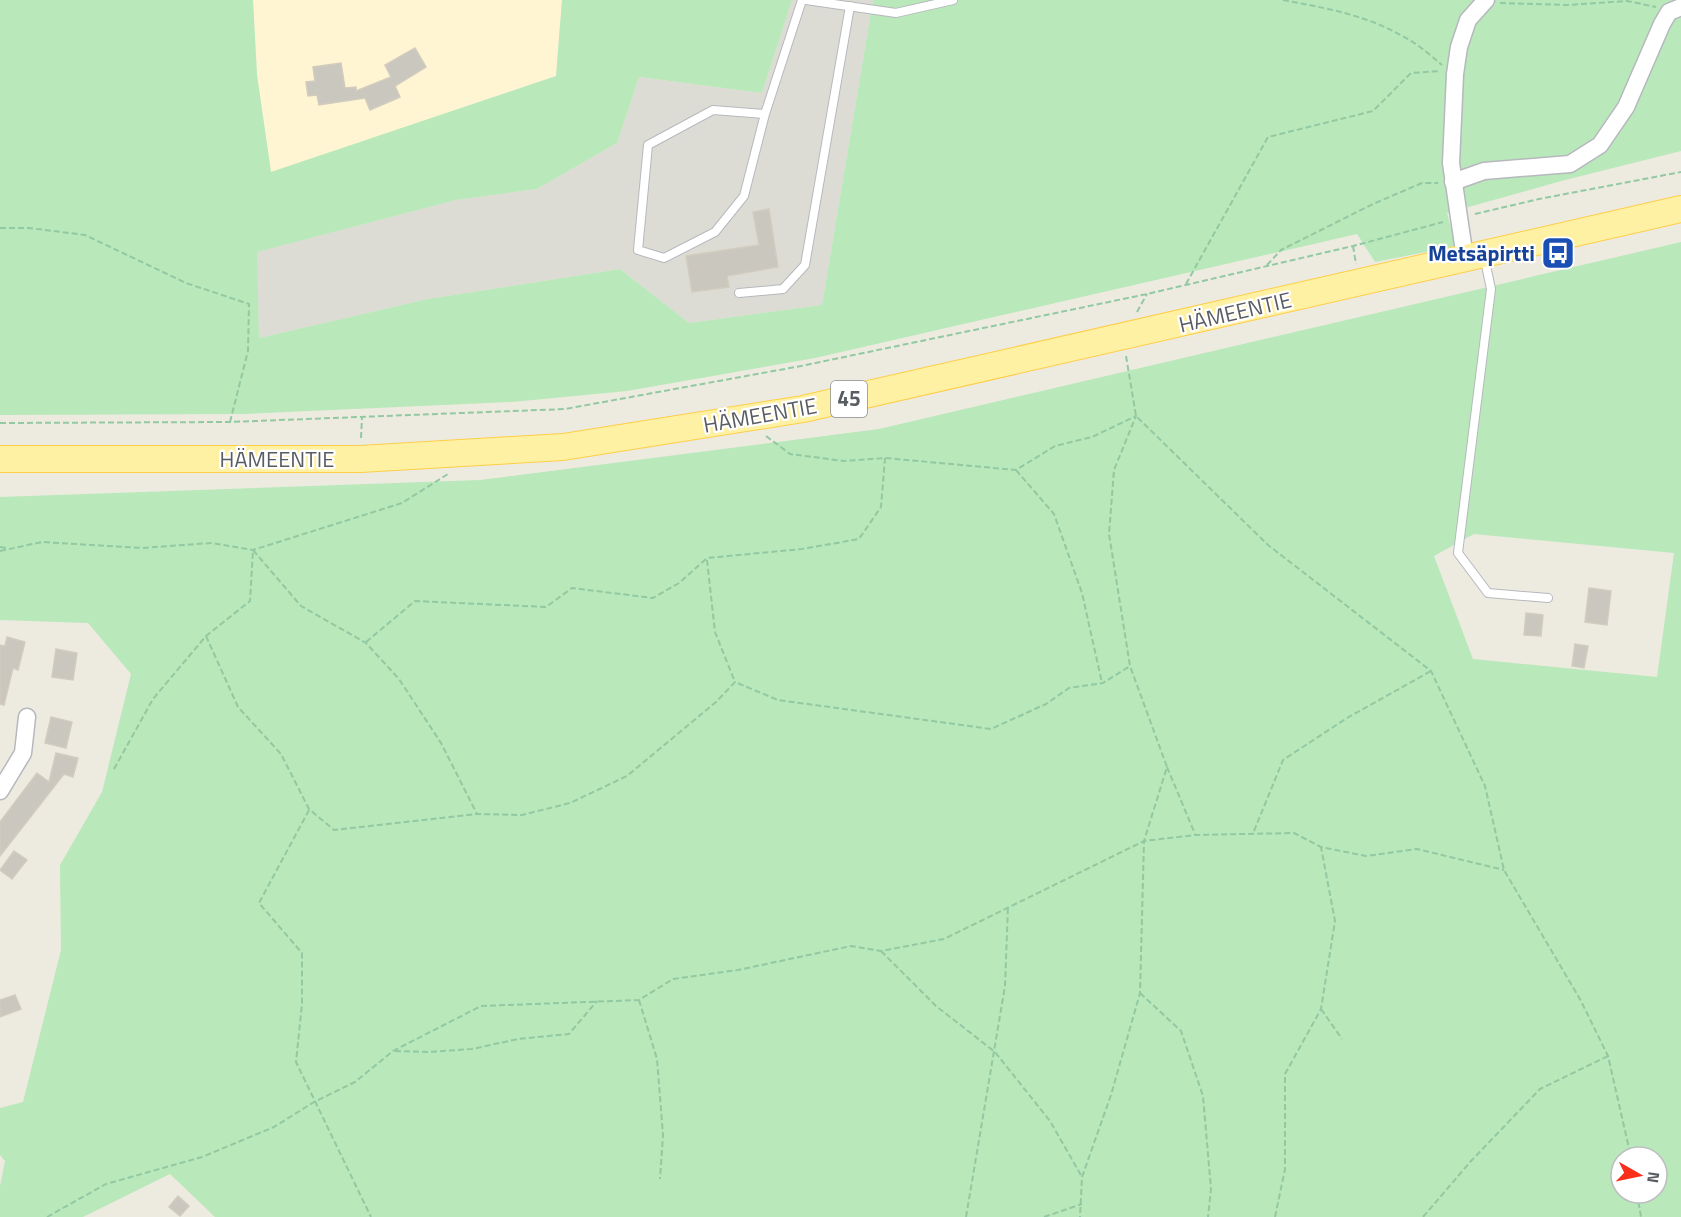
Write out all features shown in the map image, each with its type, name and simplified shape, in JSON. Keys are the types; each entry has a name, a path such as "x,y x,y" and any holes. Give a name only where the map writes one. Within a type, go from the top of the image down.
{"main road":[{"name":"HÄMEENTIE","path":"0,459 360,459 563,447 804,409 1124,338 1681,209"}],"street":[{"path":"1474,256 1458,218 1451,163 1455,74 1459,48 1468,20 1486,1"},
{"path":"1453,182 1484,171 1570,164 1600,145 1626,107 1675,9"},
{"path":"0,791 23,753 27,717"}],"lane":[{"path":"765,114 713,110 648,145 638,250 664,258 715,232 744,196 765,114 804,0 896,13 953,0"},
{"path":"739,293 783,289 805,265 850,6"},
{"path":"1474,256 1491,289 1458,553 1488,593 1548,598"}],"path":[{"path":"1186,284 1268,137 1373,111 1411,73 1450,71 1405,37 1373,21 1327,8 1283,0"},
{"path":"1486,1 1505,4 1567,5 1627,1 1675,9"},
{"path":"0,423 230,422 565,409 801,366 1186,284 1353,246 1539,199 1681,172"},
{"path":"1267,265 1281,250 1373,204 1422,183 1453,182"},
{"path":"0,228 29,228 85,235 186,283 249,304 248,351 230,422"},
{"path":"1353,246 1357,271"},
{"path":"1124,338 1136,416 1114,470 1109,534 1130,666 1195,835"},
{"path":"762,432 790,454 844,461 885,458 1016,470 1055,446 1092,437 1136,416"},
{"path":"1136,416 1268,545 1431,671 1485,786 1504,870 1581,1001 1608,1056 1628,1145"},
{"path":"366,643 415,601 546,607 572,588 653,598 679,583 706,558 802,549 859,539 881,507 885,458"},
{"path":"0,549 42,542 141,548 211,543 253,550 402,503 455,469"},
{"path":"1016,470 1054,514 1082,593 1103,683"},
{"path":"114,769 153,699 206,636 250,601 253,550"},
{"path":"253,550 301,606 366,643 399,679 441,743 477,814"},
{"path":"706,558 716,632 735,681 778,700 991,729 1046,704 1069,687 1103,683 1130,666"},
{"path":"206,636 238,707 281,754 309,809 334,830 477,814 522,815 570,803 627,776 716,702 735,681"},
{"path":"1254,832 1283,760 1347,718 1431,671"},
{"path":"1080,1217 1082,1177 1111,1095 1140,993 1144,842 1167,767"},
{"path":"309,809 259,903 302,953 302,1004 296,1062 370,1217"},
{"path":"47,1217 106,1184 202,1157 274,1127 314,1102 355,1082 393,1051 481,1006 639,1000 673,979 760,966 851,946 881,951 944,939 1144,842 1195,835 1254,832 1294,833 1321,847 1366,856 1417,849 1504,870"},
{"path":"1275,1217 1285,1169 1285,1074 1321,1009 1335,921 1321,847"},
{"path":"966,1217 1005,986 1008,906"},
{"path":"881,951 936,1006 994,1052 1050,1120 1082,1177"},
{"path":"1140,993 1181,1031 1203,1096 1211,1189 1208,1217"},
{"path":"639,1000 657,1059 663,1135 660,1179"},
{"path":"393,1051 472,1050 518,1039 569,1034 597,1002"},
{"path":"1321,1009 1335,1025 1342,1039"},
{"path":"1423,1217 1471,1161 1540,1089 1608,1056"},
{"path":"1044,1217 1082,1204"}],"shaded area":[{"path":"253,0 562,0 556,76 271,172 257,75"},
{"path":"792,0 873,0 822,305 689,323 620,269 428,299 259,338 256,252 456,200 537,189 617,143 639,77 762,93"}],"green space":[{"path":"0,0 253,0 257,75 271,172 556,76 562,0 792,0 762,93 639,77 617,143 537,189 456,200 257,252 259,338 428,299 620,269 689,323 822,305 873,0 1681,0 1681,151 1447,213 1456,246 1375,262 1357,234 815,358 627,391 512,402 244,414 0,415"},
{"path":"1681,242 1681,1217 215,1217 170,1174 83,1217 0,1217 0,1186 5,1161 0,1155 0,1108 23,1102 61,950 60,865 102,792 131,674 88,623 0,620 0,497 480,480 879,429","holes":["1474,534 1674,553 1657,677 1473,659 1434,556"]}],"building":[{"path":"415,48 426,67 395,86 400,97 370,110 365,98 319,105 317,95 308,96 306,82 315,81 313,67 341,63 345,88 356,87 356,91 391,77 385,65"},
{"path":"769,209 778,267 727,276 729,287 692,292 686,256 759,245 753,212"},
{"path":"1589,588 1611,591 1607,625 1585,622"},
{"path":"1526,613 1543,615 1541,636 1524,635"},
{"path":"7,637 25,642 18,670 13,668 4,705 0,704 0,645 5,646"},
{"path":"1575,644 1588,646 1584,668 1572,666"},
{"path":"56,649 77,653 73,680 52,677"},
{"path":"51,717 72,722 66,748 45,743"},
{"path":"56,753 78,758 73,777 64,774 0,856 0,822 37,773 49,782"},
{"path":"14,851 27,860 12,879 0,870"},
{"path":"15,995 21,1009 0,1017 0,1000"},
{"path":"178,1196 189,1206 180,1216 169,1207"}],"place":[{"name":"Metsäpirtti","path":"1558,253"}]}
